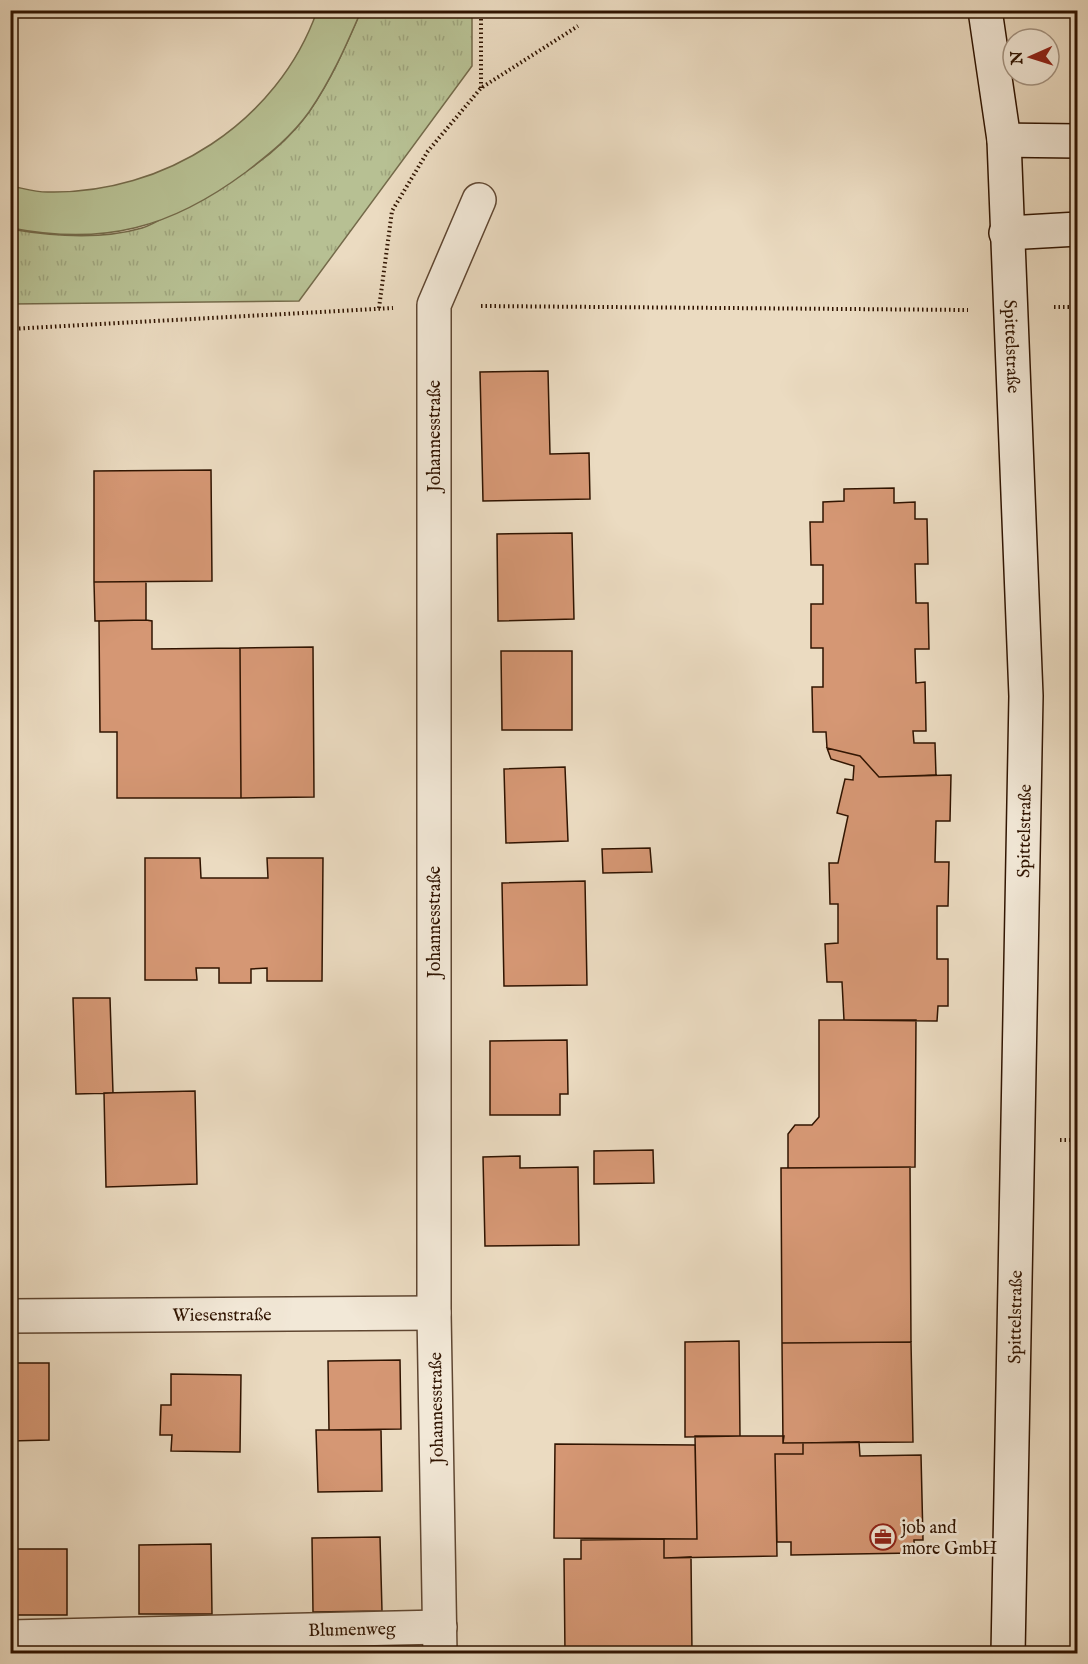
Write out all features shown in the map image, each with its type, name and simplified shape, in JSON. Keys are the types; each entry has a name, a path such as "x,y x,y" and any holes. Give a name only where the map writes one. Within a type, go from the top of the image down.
{"street":[{"name":"Spittelstraße","path":"985,10 1004,140 1006,233 1023,574 1026,696 1008,1653"},
{"path":"1004,140 1077,141"},
{"name":"Johannesstraße","path":"440,1640 434,1313 434,305 479,200"},
{"path":"1006,233 1077,229"},
{"name":"Wiesenstraße","path":"10,1316 434,1313"},
{"name":"Blumenweg","path":"10,1638 440,1640"}],"path":[{"path":"481,10 481,88"},
{"path":"10,329 379,308 392,211 428,151 481,88 578,26"},
{"path":"434,305 942,311"}],"green space":[{"path":"317,11 361,11 344,50 309,112 288,137 246,172 191,207 135,228 76,235 11,228 11,186 42,192 91,190 133,181 174,165 211,144 245,118 275,87 299,51"},
{"path":"361,11 472,11 472,66 299,301 11,304 10,229 76,236 126,232 152,224 233,180 282,143 309,112 344,50"}],"building":[{"path":"548,371 550,454 589,453 590,499 483,501 480,372"},
{"path":"211,470 212,581 94,582 94,471"},
{"path":"894,488 894,503 915,502 915,519 927,519 928,564 915,564 916,603 928,603 929,649 915,649 916,683 925,682 926,731 913,731 914,743 935,743 936,775 879,777 860,756 827,748 826,732 813,732 812,687 823,687 823,648 811,648 811,604 823,604 823,565 811,565 810,522 823,522 823,502 844,501 844,489"},
{"path":"572,533 574,619 498,621 497,534"},
{"path":"94,582 146,582 146,620 95,621"},
{"path":"99,621 152,621 152,649 240,648 241,798 117,798 117,732 100,732"},
{"path":"313,647 314,797 241,798 240,648"},
{"path":"501,651 572,651 572,730 502,730"},
{"path":"827,748 860,756 879,777 951,775 950,821 936,821 935,862 949,862 948,906 937,906 937,959 948,959 948,1006 938,1006 937,1021 844,1020 842,982 827,982 825,944 838,943 838,904 830,904 829,863 838,863 848,816 837,813 845,779 853,780 854,766 831,759"},
{"path":"565,767 568,841 506,843 504,769"},
{"path":"650,848 652,872 603,873 602,849"},
{"path":"145,858 200,858 201,878 268,878 267,858 323,858 322,981 267,981 267,968 251,969 251,983 219,983 219,968 196,968 197,980 145,980"},
{"path":"585,881 587,985 504,986 502,883"},
{"path":"73,998 110,998 113,1093 76,1094"},
{"path":"819,1020 916,1020 915,1167 788,1168 788,1134 795,1125 812,1125 819,1117"},
{"path":"567,1040 568,1094 560,1094 560,1115 490,1115 490,1041"},
{"path":"195,1091 197,1184 106,1187 104,1093"},
{"path":"653,1150 654,1183 594,1184 594,1151"},
{"path":"520,1156 520,1168 578,1167 579,1245 485,1246 483,1157"},
{"path":"910,1167 911,1342 782,1343 781,1168"},
{"path":"739,1341 740,1436 685,1437 685,1342"},
{"path":"911,1342 913,1442 783,1443 782,1343"},
{"path":"400,1360 401,1429 329,1430 328,1361"},
{"path":"10,1363 49,1363 49,1440 10,1441"},
{"path":"171,1374 241,1375 240,1452 171,1451 172,1435 160,1435 161,1405 171,1405"},
{"path":"316,1430 381,1430 382,1491 318,1492"},
{"path":"695,1436 784,1436 783,1443 803,1443 803,1454 775,1454 777,1556 664,1558 664,1539 697,1539"},
{"path":"859,1442 860,1456 921,1455 923,1540 914,1540 914,1553 791,1555 791,1542 777,1542 775,1454 803,1454 803,1443"},
{"path":"555,1444 695,1445 697,1539 554,1538"},
{"path":"380,1537 382,1611 313,1612 312,1538"},
{"path":"664,1539 664,1558 691,1557 692,1654 565,1654 564,1559 581,1559 581,1540"},
{"path":"211,1544 212,1614 139,1614 139,1545"},
{"path":"10,1549 67,1549 67,1615 10,1615"}],"place":[{"name":"job and more GmbH","path":"883,1537"}]}
